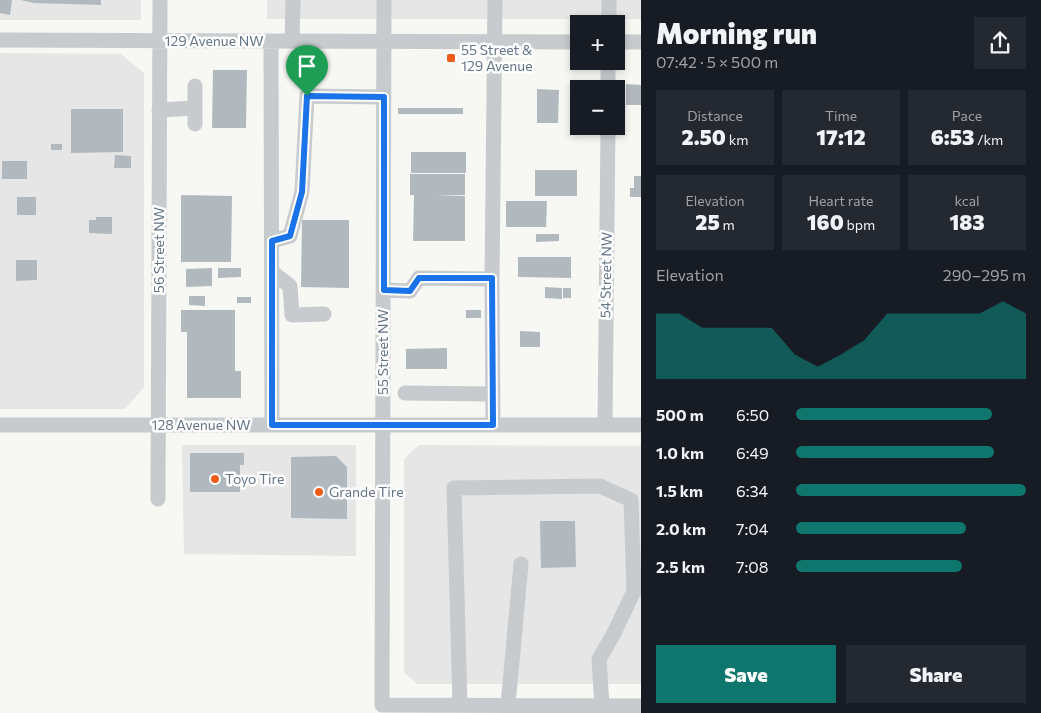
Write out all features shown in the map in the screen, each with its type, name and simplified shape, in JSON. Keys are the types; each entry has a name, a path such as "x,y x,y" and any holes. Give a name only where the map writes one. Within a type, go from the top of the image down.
{"street":[{"name":"56 Street NW","path":"158,499 160,0"},
{"path":"292,41 293,0"},
{"name":"55 Street NW","path":"384,0 382,705 460,705"},
{"path":"493,425 492,278 495,0"},
{"path":"608,0 609,15"},
{"name":"129 Avenue NW","path":"0,40 570,42"},
{"path":"271,41 272,425"},
{"path":"625,42 641,42"},
{"path":"195,86 195,124"},
{"path":"272,241 290,236 302,192 307,96 384,97"},
{"path":"159,110 195,108"},
{"name":"54 Street NW","path":"604,425 608,135"},
{"path":"272,272 290,286 292,315 324,314"},
{"path":"384,290 410,291 419,278 492,278"},
{"path":"405,394 492,394"},
{"name":"128 Avenue NW","path":"0,425 641,425"},
{"path":"602,706 599,659 613,636 634,591 631,500 600,486 454,488 460,705 508,705 602,706 641,706"},
{"path":"508,705 521,564"}],"shaded area":[{"path":"0,0 141,0 141,20 0,20"},
{"path":"267,0 641,0 641,19 625,19 625,15 570,15 570,19 267,19"},
{"path":"0,53 121,54 144,73 144,387 125,409 0,409"},
{"path":"182,445 356,445 356,556 184,554"},
{"path":"419,445 641,446 641,684 417,684 404,672 404,459"}],"building":[{"path":"0,0 12,0 10,15 0,13"},
{"path":"21,0 101,0 101,5 34,3"},
{"path":"213,70 247,70 246,128 212,128"},
{"path":"626,84 641,85 641,105 626,105"},
{"path":"537,89 559,90 558,123 537,123"},
{"path":"398,108 463,108 463,114 398,114"},
{"path":"71,109 123,109 123,152 71,153"},
{"path":"51,144 62,144 62,150 51,150"},
{"path":"411,152 466,152 466,173 411,173"},
{"path":"115,155 131,156 131,168 114,168"},
{"path":"2,161 27,161 27,179 2,179"},
{"path":"535,170 577,170 577,196 535,196"},
{"path":"410,174 465,174 465,195 435,195 465,196 465,241 413,241 414,195 410,195"},
{"path":"634,176 641,176 641,197 630,197 630,188 634,188"},
{"path":"181,195 232,196 231,262 181,262"},
{"path":"17,197 36,197 36,215 17,215"},
{"path":"506,201 547,201 546,227 506,227"},
{"path":"96,217 112,217 112,234 89,233 89,220 96,220"},
{"path":"302,220 349,220 349,288 301,287"},
{"path":"536,234 559,234 559,241 536,242"},
{"path":"518,257 571,257 571,278 518,277"},
{"path":"16,260 37,260 37,280 16,281"},
{"path":"212,268 212,286 186,287 186,269"},
{"path":"218,268 241,268 241,277 218,278"},
{"path":"545,287 562,288 562,299 545,298"},
{"path":"563,288 571,288 571,298 563,298"},
{"path":"189,296 205,296 205,306 189,305"},
{"path":"237,297 251,297 251,303 237,303"},
{"path":"181,310 235,310 235,371 241,371 241,398 187,398 187,332 181,332"},
{"path":"466,310 481,310 481,318 466,318"},
{"path":"520,331 540,332 540,347 520,347"},
{"path":"447,348 447,369 406,369 406,349"},
{"name":"Toyo Tire","path":"190,453 244,453 244,465 240,465 240,492 190,492"},
{"name":"Grande Tire","path":"336,456 347,467 347,519 291,518 291,457"},
{"path":"540,521 575,521 576,567 541,568"}],"place":[{"name":"55 Street & 129 Avenue","path":"451,58"},
{"name":"Toyo Tire","path":"215,479"},
{"name":"Grande Tire","path":"319,492"}],"route":[{"path":"307,96 384,97 384,290 410,291 419,278 492,278 493,425 272,425 272,241 290,236 302,192 307,96"}]}
